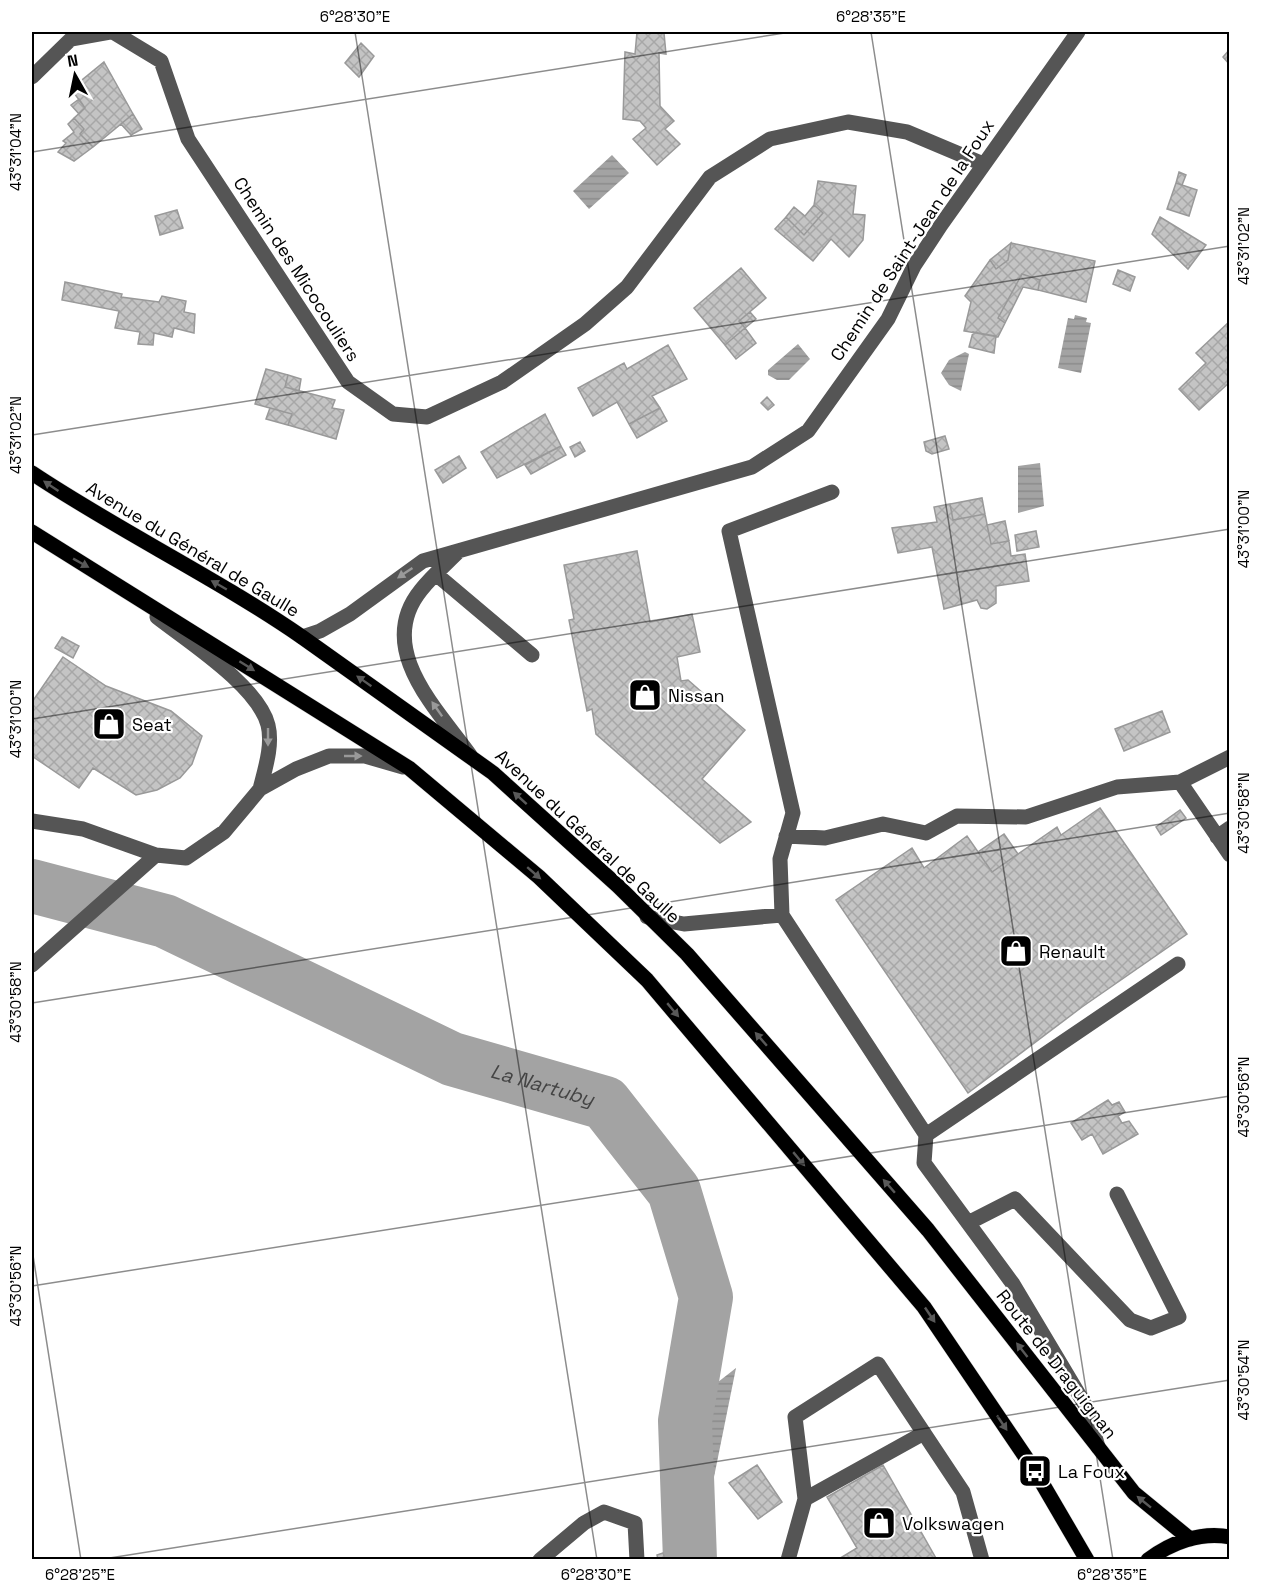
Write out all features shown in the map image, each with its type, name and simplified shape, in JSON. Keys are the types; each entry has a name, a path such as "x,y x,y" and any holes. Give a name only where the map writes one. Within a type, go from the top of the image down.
{"main road":[{"name":"Avenue du Général de Gaulle","path":"32,473 78,504 270,615 471,756 618,886 687,954 928,1230"},
{"path":"32,532 409,768 539,877 647,980 924,1307 1035,1471 1087,1560"},
{"name":"Route de Draguignan","path":"928,1230 1134,1493 1190,1539"},
{"path":"1148,1560 1162,1549 1190,1539 1230,1537"}],"street":[{"name":"Chemin des Micocouliers","path":"32,77 70,39 112,32 161,61 188,139 348,382 393,414 427,417 502,382 585,324 627,287 710,177 770,139 848,122 907,132 983,164"},
{"name":"Chemin de Saint-Jean de la Foux","path":"302,637 320,631 350,614 423,561 752,467 808,431 888,319 914,266 983,164 1078,32"},
{"path":"832,492 729,531 793,813 780,859 782,915 926,1135 924,1163 1013,1284 1087,1408 1099,1448"},
{"path":"459,550 420,591 408,615 403,636 406,656 414,676 471,756"},
{"path":"436,574 476,605 532,655"},
{"path":"113,581 253,693 268,725 268,754 260,789"},
{"path":"32,821 83,829 156,855 186,858 224,832 260,789 296,769 329,756 365,756 409,768"},
{"path":"786,836 825,838 883,824 926,833 957,816 1026,817 1118,787 1180,782 1230,757"},
{"path":"1180,782 1223,832 1230,855"},
{"path":"32,965 38,951 66,934 156,855"},
{"path":"647,917 684,924 782,915"},
{"path":"926,1135 1178,964"},
{"path":"968,1223 1015,1199 1130,1320 1151,1328 1179,1317 1117,1194"},
{"path":"788,1560 806,1499 795,1417 878,1364 963,1492 982,1560"},
{"path":"806,1499 924,1433"},
{"path":"540,1560 584,1523 604,1512 636,1523 636,1560"}],"shaded area":[{"path":"612,155 629,173 589,209 573,191"},
{"path":"1075,315 1087,318 1086,322 1091,323 1081,373 1058,368 1068,318 1074,319"},
{"path":"798,344 810,359 789,380 777,380 768,375 768,370"},
{"path":"965,352 969,354 961,391 949,385 941,373 949,360"},
{"path":"1040,463 1044,506 1018,513 1018,466"},
{"path":"736,1368 713,1482 709,1559 679,1559 676,1497 695,1400"}],"building":[{"path":"637,32 664,33 666,54 659,53 660,106 674,121 665,129 680,144 657,165 633,139 646,128 640,121 623,119 625,52 635,54"},
{"path":"361,43 374,56 359,77 345,63"},
{"path":"1230,49 1230,65 1223,57"},
{"path":"104,62 133,114 93,147 80,134 84,129 74,118 85,108 71,89"},
{"path":"79,99 85,108 79,114 71,105"},
{"path":"133,114 142,129 131,135 121,124"},
{"path":"74,118 84,129 80,134 93,147 74,161 58,152 66,143 63,141 74,132 68,124"},
{"path":"1179,172 1186,175 1182,185 1176,183"},
{"path":"818,181 856,186 853,214 865,215 863,240 849,257 831,239 813,261 775,229 786,217 804,235 823,213 814,205"},
{"path":"1176,183 1197,190 1189,216 1167,209"},
{"path":"814,205 823,213 804,235 786,217 794,207 805,216"},
{"path":"177,210 183,228 160,235 155,216"},
{"path":"1160,217 1206,245 1188,269 1152,234"},
{"path":"1011,243 1095,261 1086,302 1038,290 1040,280 1022,274 998,318 1005,323 998,337 964,331 971,302 965,296 990,260 996,269 1008,260"},
{"path":"1011,243 1008,260 996,269 990,260"},
{"path":"741,268 766,298 739,321 745,328 725,345 694,308"},
{"path":"1118,270 1135,277 1130,291 1113,284"},
{"path":"1022,274 1040,280 1038,290 1023,287 1005,323 998,318"},
{"path":"65,282 122,294 121,297 159,302 162,296 186,301 184,312 195,314 194,333 174,328 172,337 154,333 153,345 138,344 140,332 115,328 119,311 62,300"},
{"path":"750,312 756,319 745,328 739,321"},
{"path":"1230,321 1230,382 1199,410 1179,389 1206,363 1196,353"},
{"path":"745,328 756,343 736,359 725,345"},
{"path":"973,332 996,336 994,353 969,347"},
{"path":"668,345 687,379 652,396 660,408 629,424 617,402 593,416 578,388 624,363 627,369"},
{"path":"266,369 288,375 285,387 335,400 332,408 344,410 336,439 288,425 292,414 255,404"},
{"path":"288,375 301,379 299,391 285,387"},
{"path":"767,397 774,405 768,410 761,403"},
{"path":"270,408 292,414 288,425 266,419"},
{"path":"660,408 667,421 637,438 629,424"},
{"path":"545,414 561,446 497,478 481,452"},
{"path":"945,436 949,449 932,454 926,451 924,442"},
{"path":"580,442 585,451 575,457 570,447"},
{"path":"561,446 566,455 531,474 525,465"},
{"path":"459,456 466,468 443,483 435,470"},
{"path":"982,498 985,514 953,520 950,504"},
{"path":"950,504 953,520 985,514 991,544 1009,541 1011,556 1025,554 1029,581 996,586 996,603 987,609 981,608 977,600 944,609 932,547 898,553 892,528 937,522 934,507"},
{"path":"1005,521 1009,541 991,544 987,525"},
{"path":"1036,531 1039,547 1017,551 1015,535"},
{"name":"Nissan","path":"637,551 650,622 692,614 700,652 677,657 681,681 688,680 745,730 702,779 751,822 720,843 596,734 592,709 587,711 569,620 574,619 564,565"},
{"path":"62,637 79,646 73,658 55,648"},
{"name":"Seat","path":"63,657 106,686 171,711 202,736 192,764 180,778 157,790 136,795 93,768 79,788 32,756 32,702"},
{"path":"1162,711 1170,732 1124,751 1115,729"},
{"name":"Renault","path":"1100,808 1187,934 1082,1007 968,1093 836,900 912,848 924,868 967,836 992,872 1057,827 1061,835"},
{"path":"1180,810 1186,818 1161,835 1156,827"},
{"path":"1004,834 1018,854 992,872 978,852"},
{"path":"1108,1100 1112,1105 1119,1102 1125,1112 1118,1116 1122,1123 1129,1121 1138,1134 1103,1154 1092,1134 1082,1140 1071,1123"},
{"path":"757,1465 782,1502 758,1519 729,1483"},
{"name":"Volkswagen","path":"883,1465 937,1560 837,1560 857,1548 827,1497"},
{"path":"663,1553 665,1559 658,1560 657,1555"}],"waterway":[{"name":"La Nartuby","path":"32,886 165,921 452,1059 605,1103 674,1191 706,1297 685,1421 690,1560"}],"place":[{"name":"Nissan","path":"645,695"},
{"name":"Seat","path":"109,724"},
{"name":"Renault","path":"1016,951"},
{"name":"La Foux","path":"1035,1471"},
{"name":"Volkswagen","path":"879,1523"}]}
